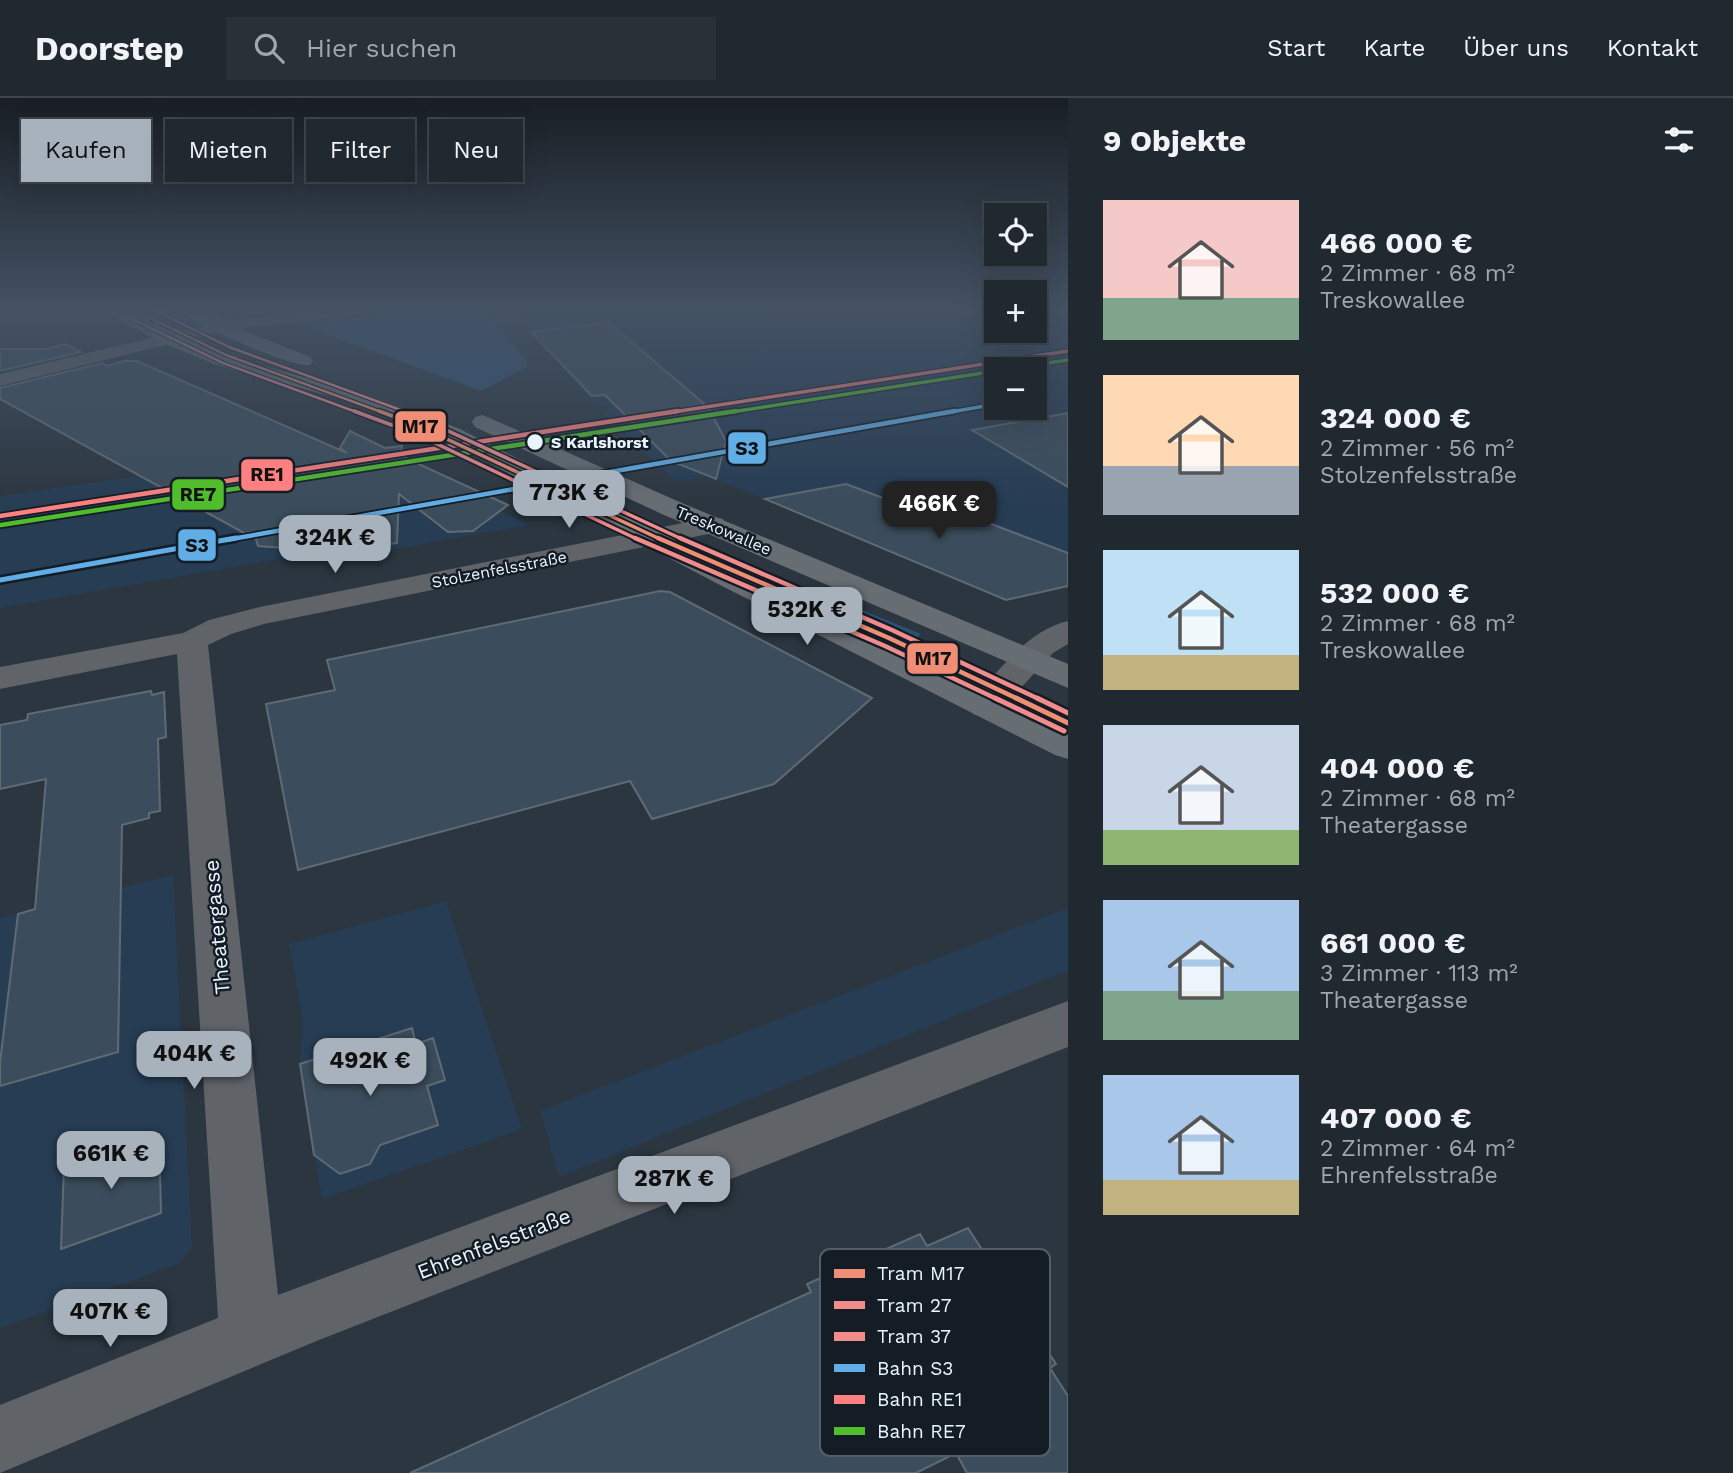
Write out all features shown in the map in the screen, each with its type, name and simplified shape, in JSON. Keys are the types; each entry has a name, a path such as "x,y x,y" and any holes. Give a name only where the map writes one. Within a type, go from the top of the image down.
{"main road":[{"path":"273,375 355,397 450,433 653,539 1068,746"},
{"path":"347,375 413,395"},
{"name":"Treskowallee","path":"461,413 713,526 1068,677"}],"street":[{"path":"0,380 19,375"},
{"name":"Stolzenfelsstraße","path":"0,678 192,641 220,627 260,615 713,526"},
{"path":"985,706 1042,646 1068,630"},
{"name":"Theatergasse","path":"192,641 251,1338"},
{"name":"Ehrenfelsstraße","path":"0,1439 317,1310 1068,1024"}],"shaded area":[{"path":"438,375 511,375 481,391"},
{"path":"569,375 984,375 984,420 1047,420 1047,375 1068,375 1068,586 1006,600 709,476 675,482 604,414 608,407 596,405"},
{"path":"376,442 467,488 501,511 529,525 338,559 279,559 0,608 0,496"},
{"path":"722,557 742,562 921,634 911,643 719,559"},
{"path":"173,875 192,1248 178,1264 0,1328 0,918"},
{"path":"446,901 522,1129 322,1199 300,1064 303,1022 289,944"},
{"path":"1068,908 1068,970 559,1177 540,1111"}],"building":[{"path":"52,375 169,375 347,453 340,448 350,431 385,448 402,446 401,456 508,505 473,531 448,532 399,494 397,543 339,552 258,546 254,532 244,533 0,399 0,388"},
{"path":"572,375 671,375 708,407 726,441 716,479 671,461 605,395 592,396"},
{"path":"1068,413 1068,487 972,430 1028,420 1047,420 1047,417"},
{"path":"846,484 936,518 949,508 1068,553 1068,586 1006,600 765,499"},
{"path":"660,591 670,592 872,698 774,784 652,819 630,781 298,870 266,704 335,690 327,660"},
{"path":"151,691 152,695 164,692 166,737 158,739 160,811 149,813 149,818 122,825 118,1052 0,1086 0,1062 18,914 35,909 46,779 0,789 0,725 27,720 28,714"},
{"path":"412,1028 416,1044 433,1038 445,1080 427,1086 438,1125 380,1145 370,1164 340,1174 314,1155 300,1064"},
{"path":"159,1134 161,1213 61,1249 64,1165"},
{"path":"968,1228 982,1249 886,1249 920,1234 927,1246"},
{"path":"820,1278 820,1456 950,1456 916,1473 410,1473 811,1292 807,1284"},
{"path":"1050,1355 1056,1364 1050,1368"},
{"path":"1050,1368 1068,1396 1068,1473 967,1473 958,1456 1050,1456"}],"tram line":[{"name":"27","path":"256,375 416,434 611,528 885,646 1064,731"},
{"name":"M17","path":"281,375 419,426 615,520 889,638 1068,723"},
{"name":"37","path":"306,375 423,418 619,512 892,630 1068,713"}],"rail line":[{"name":"RE1","path":"0,516 912,375"},
{"name":"RE7","path":"1,525 969,375"},
{"name":"S3","path":"0,580 984,406"}],"place":[{"name":"S Karlshorst","path":"535,442"}]}
